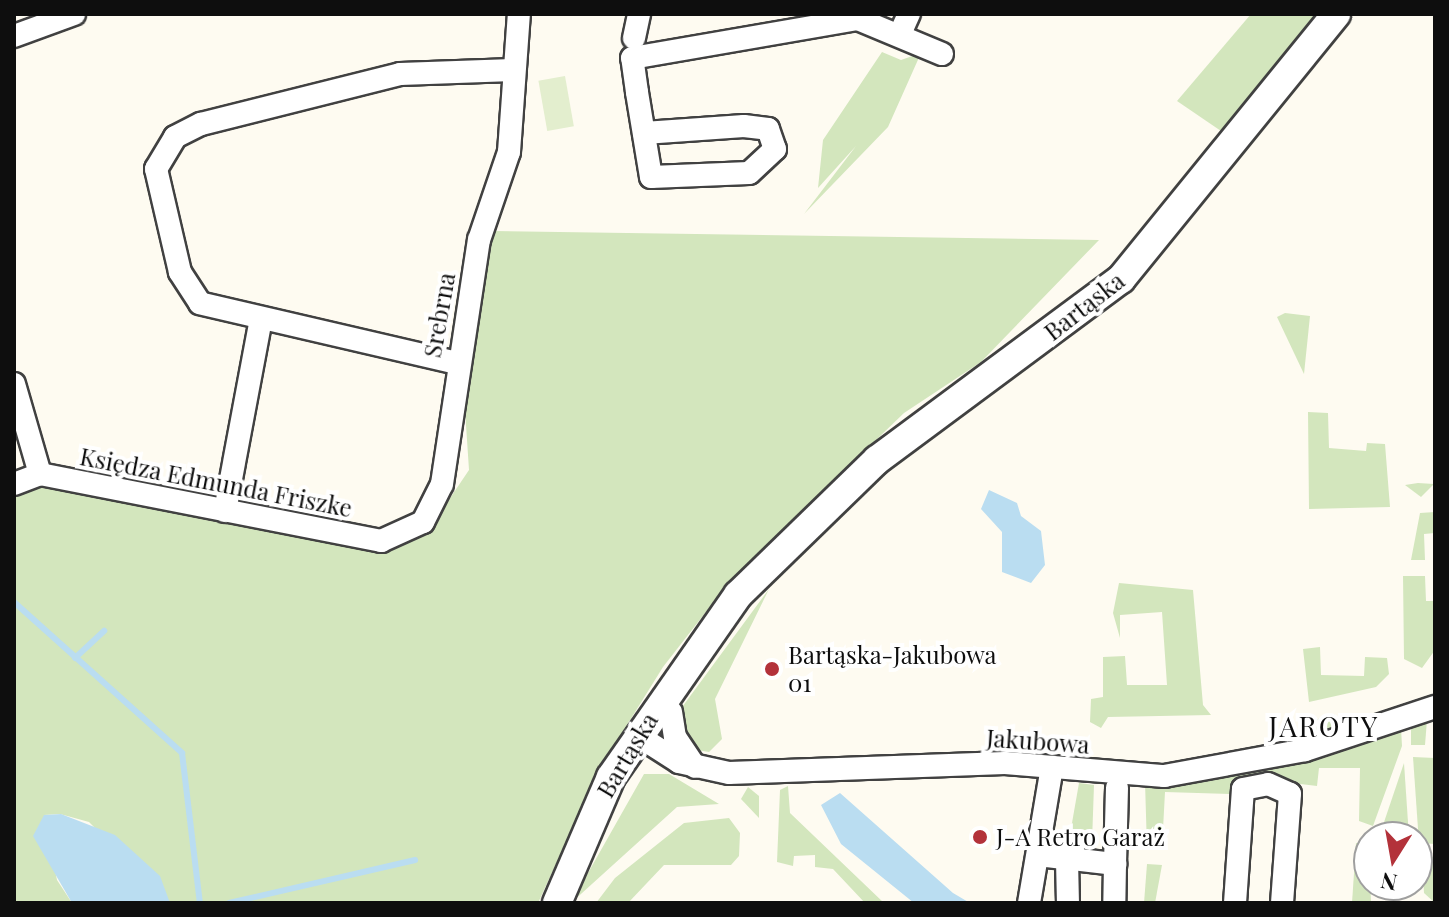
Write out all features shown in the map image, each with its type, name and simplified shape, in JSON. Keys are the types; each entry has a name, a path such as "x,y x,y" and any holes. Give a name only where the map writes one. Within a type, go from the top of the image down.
{"street":[{"path":"14,36 74,14"},
{"name":"Srebrna","path":"381,541 414,529 438,500 457,363 479,240 509,152 519,14"},
{"path":"634,38 639,14"},
{"name":"Bartąska","path":"557,903 643,740 738,595 877,460 1121,279 1336,14"},
{"path":"644,133 744,126 768,129 775,149 749,173 651,177 632,58 858,19 904,24 942,54"},
{"path":"457,363 200,303 180,272 156,169 175,137 201,124 400,74 513,70"},
{"path":"225,511 261,319"},
{"path":"14,384 40,474 14,484"},
{"name":"Księdza Edmunda Friszke","path":"40,474 381,541"},
{"name":"Bartąska","path":"643,740 671,712 784,550"},
{"name":"Jakubowa","path":"643,740 696,768 729,773 1052,767 1211,772 1435,707"},
{"path":"671,712 675,737 696,768"},
{"path":"1029,903 1052,767"},
{"path":"1235,903 1243,789 1268,784 1290,794 1282,903"},
{"path":"1114,903 1117,788"},
{"path":"1038,855 1115,864"},
{"path":"1067,860 1068,903"}],"green space":[{"path":"1251,14 1317,14 1221,131 1177,101"},
{"path":"882,52 901,60 921,53 888,127 804,214 856,146 818,188 823,140"},
{"path":"565,76 574,126 547,131 538,81"},
{"path":"493,231 1099,240 981,362 904,413 730,581 663,667 599,770 538,903 170,903 89,822 60,814 44,815 57,880 72,903 14,903 14,498 40,482 381,541 436,519 469,470 462,365"},
{"path":"1285,313 1310,316 1304,374 1277,317"},
{"path":"1308,412 1328,413 1329,448 1366,451 1367,443 1385,444 1390,507 1309,509"},
{"path":"1418,483 1434,484 1421,497 1405,485"},
{"path":"1435,512 1435,533 1424,534 1425,560 1411,560 1420,513"},
{"path":"1403,576 1425,576 1426,601 1435,601 1435,650 1422,668 1404,659"},
{"path":"1119,583 1193,590 1203,705 1211,715 1108,717 1101,728 1090,722 1091,699 1103,697 1103,657 1125,656 1127,685 1167,685 1162,612 1120,615 1120,638 1113,613"},
{"path":"769,589 715,699 722,739 709,752 697,750 677,714"},
{"path":"1320,647 1321,675 1364,676 1365,657 1387,658 1389,674 1376,687 1309,702 1303,649"},
{"path":"1334,714 1343,726 1301,737 1305,723"},
{"path":"1427,720 1425,745 1411,745 1411,727"},
{"path":"1401,728 1402,746 1375,821 1359,821 1360,768 1319,768 1317,786 1276,781 1230,794 1165,792 1162,848 1147,849 1145,782 1127,779"},
{"path":"1413,757 1435,758 1435,844 1433,821 1417,821"},
{"path":"1404,763 1408,821 1384,821"},
{"path":"644,774 669,774 719,804 677,807 571,903"},
{"path":"1079,783 1094,785 1092,842 1069,840"},
{"path":"788,786 790,813 884,903 865,903 833,869 815,867 815,855 794,856 793,866 777,862 780,790"},
{"path":"748,787 759,796 759,818 741,799"},
{"path":"729,818 740,833 739,856 731,865 664,865 628,903 596,903 615,878 684,823"},
{"path":"1433,857 1435,857 1435,903 1433,901"},
{"path":"1147,864 1162,865 1155,903 1144,903"},
{"path":"1353,888 1353,901 1371,901 1371,903 1352,903"}],"water":[{"path":"989,490 1017,503 1021,516 1041,531 1045,565 1031,583 1002,572 1002,532 981,509"},
{"path":"840,793 953,893 970,903 914,903 841,844 821,805"},
{"path":"61,814 115,835 160,876 170,903 72,903 33,836 44,815"}],"waterway":[{"path":"14,602 182,753 200,903"},
{"path":"75,658 104,631"},
{"path":"229,903 415,860"}],"place":[{"name":"Bartąska-Jakubowa 01","path":"772,669"},
{"name":"J-A Retro Garaż","path":"980,837"}],"district":[{"name":"JAROTY","path":"1324,726"}]}
